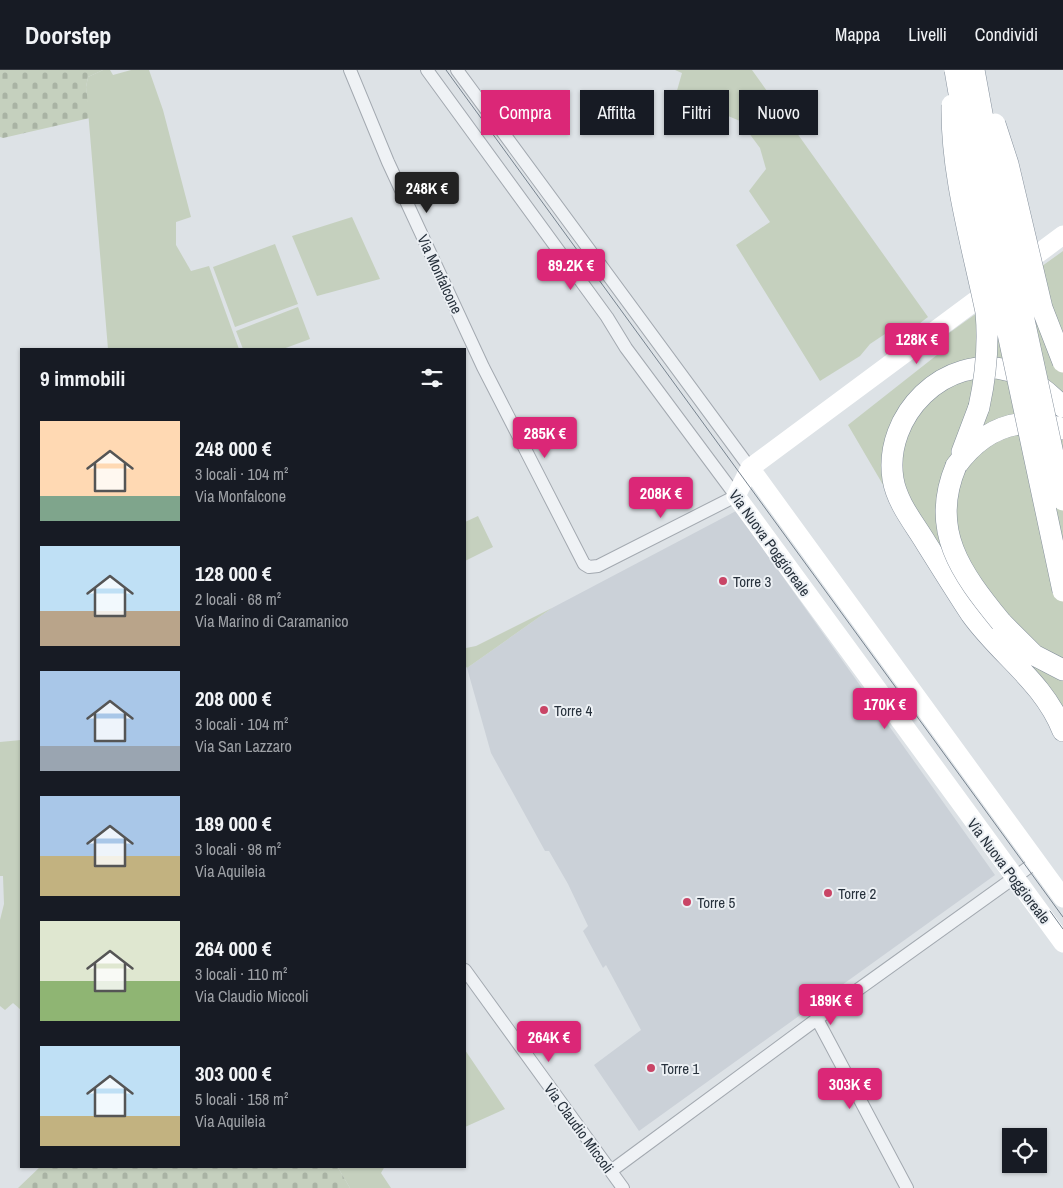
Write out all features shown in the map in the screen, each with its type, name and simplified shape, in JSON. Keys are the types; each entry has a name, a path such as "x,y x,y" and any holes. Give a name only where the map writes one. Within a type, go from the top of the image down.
{"highway":[{"path":"954,70 951,140 986,312 988,346 986,372 979,407 946,496 947,533 954,552 974,588 1000,622 1034,655 1063,670"},
{"path":"954,70 969,151 1063,591"},
{"path":"976,70 1008,164 1042,308 1063,362"},
{"path":"976,70 997,195 1063,500"},
{"path":"1063,407 1036,383 1008,371 976,370 943,380 919,398 899,428 892,460 897,494 970,614 989,638 1038,687 1056,715 1063,731"},
{"path":"956,466 975,444 1000,428 1021,423 1033,423 1063,429"}],"main road":[{"path":"736,496 750,468 1063,235"},
{"name":"Via Nuova Poggioreale","path":"750,468 1063,898"},
{"name":"Via Nuova Poggioreale","path":"736,496 1063,943"}],"street":[{"name":"Via Monfalcone","path":"350,70 388,162 483,367 579,558 589,567 598,566 736,496"},
{"name":"Via Nuova Poggioreale","path":"427,70 608,317 626,348 736,496"},
{"name":"Via Nuova Poggioreale","path":"457,70 750,468"},
{"path":"611,1171 817,1019 1036,862"},
{"name":"Via Claudio Miccoli","path":"466,971 623,1188"},
{"path":"817,1019 907,1188"}],"shaded area":[{"path":"736,511 995,875 639,1131 594,1065 641,1030 606,965 603,968 583,931 588,926 568,884 549,851 545,851 491,753 467,668 552,608"}],"green space":[{"path":"0,70 103,70 88,77 86,87 90,118 3,138 0,137"},
{"path":"103,70 110,70 113,75 131,70 149,70 163,110 191,217 176,222 176,245 191,271 209,266 239,348 108,348 86,87 88,77"},
{"path":"675,70 752,70 766,90 739,90 739,121 729,116 729,90 677,90 682,73"},
{"path":"750,135 798,135 928,317 911,330 900,324 870,344 860,356 820,381 736,245 770,222 749,191 766,169 760,148"},
{"path":"352,217 380,279 317,296 292,236"},
{"path":"275,244 298,304 235,327 213,267"},
{"path":"1063,251 1063,395 969,362 894,420 903,490 901,447 917,411 952,382 995,374 1063,413 1063,727 896,507 848,425 942,351 938,341"},
{"path":"298,307 310,339 286,348 243,348 236,331"},
{"path":"478,516 493,547 466,560 466,522"},
{"path":"552,608 467,668 466,648 476,646"},
{"path":"20,740 20,1009 13,1003 5,1010 0,1006 0,920 4,904 3,876 0,876 0,742"},
{"path":"466,1051 505,1109 466,1127"},
{"path":"39,1168 338,1168 350,1188 18,1188"},
{"path":"338,1168 384,1168 381,1173 391,1188 350,1188"}],"tram line":[{"path":"446,70 1063,917"},
{"path":"1050,911 1063,929"}],"place":[{"name":"Torre 3","path":"723,581"},
{"name":"Torre 4","path":"544,710"},
{"name":"Torre 2","path":"828,893"},
{"name":"Torre 5","path":"687,902"},
{"name":"Torre 1","path":"651,1068"}]}
